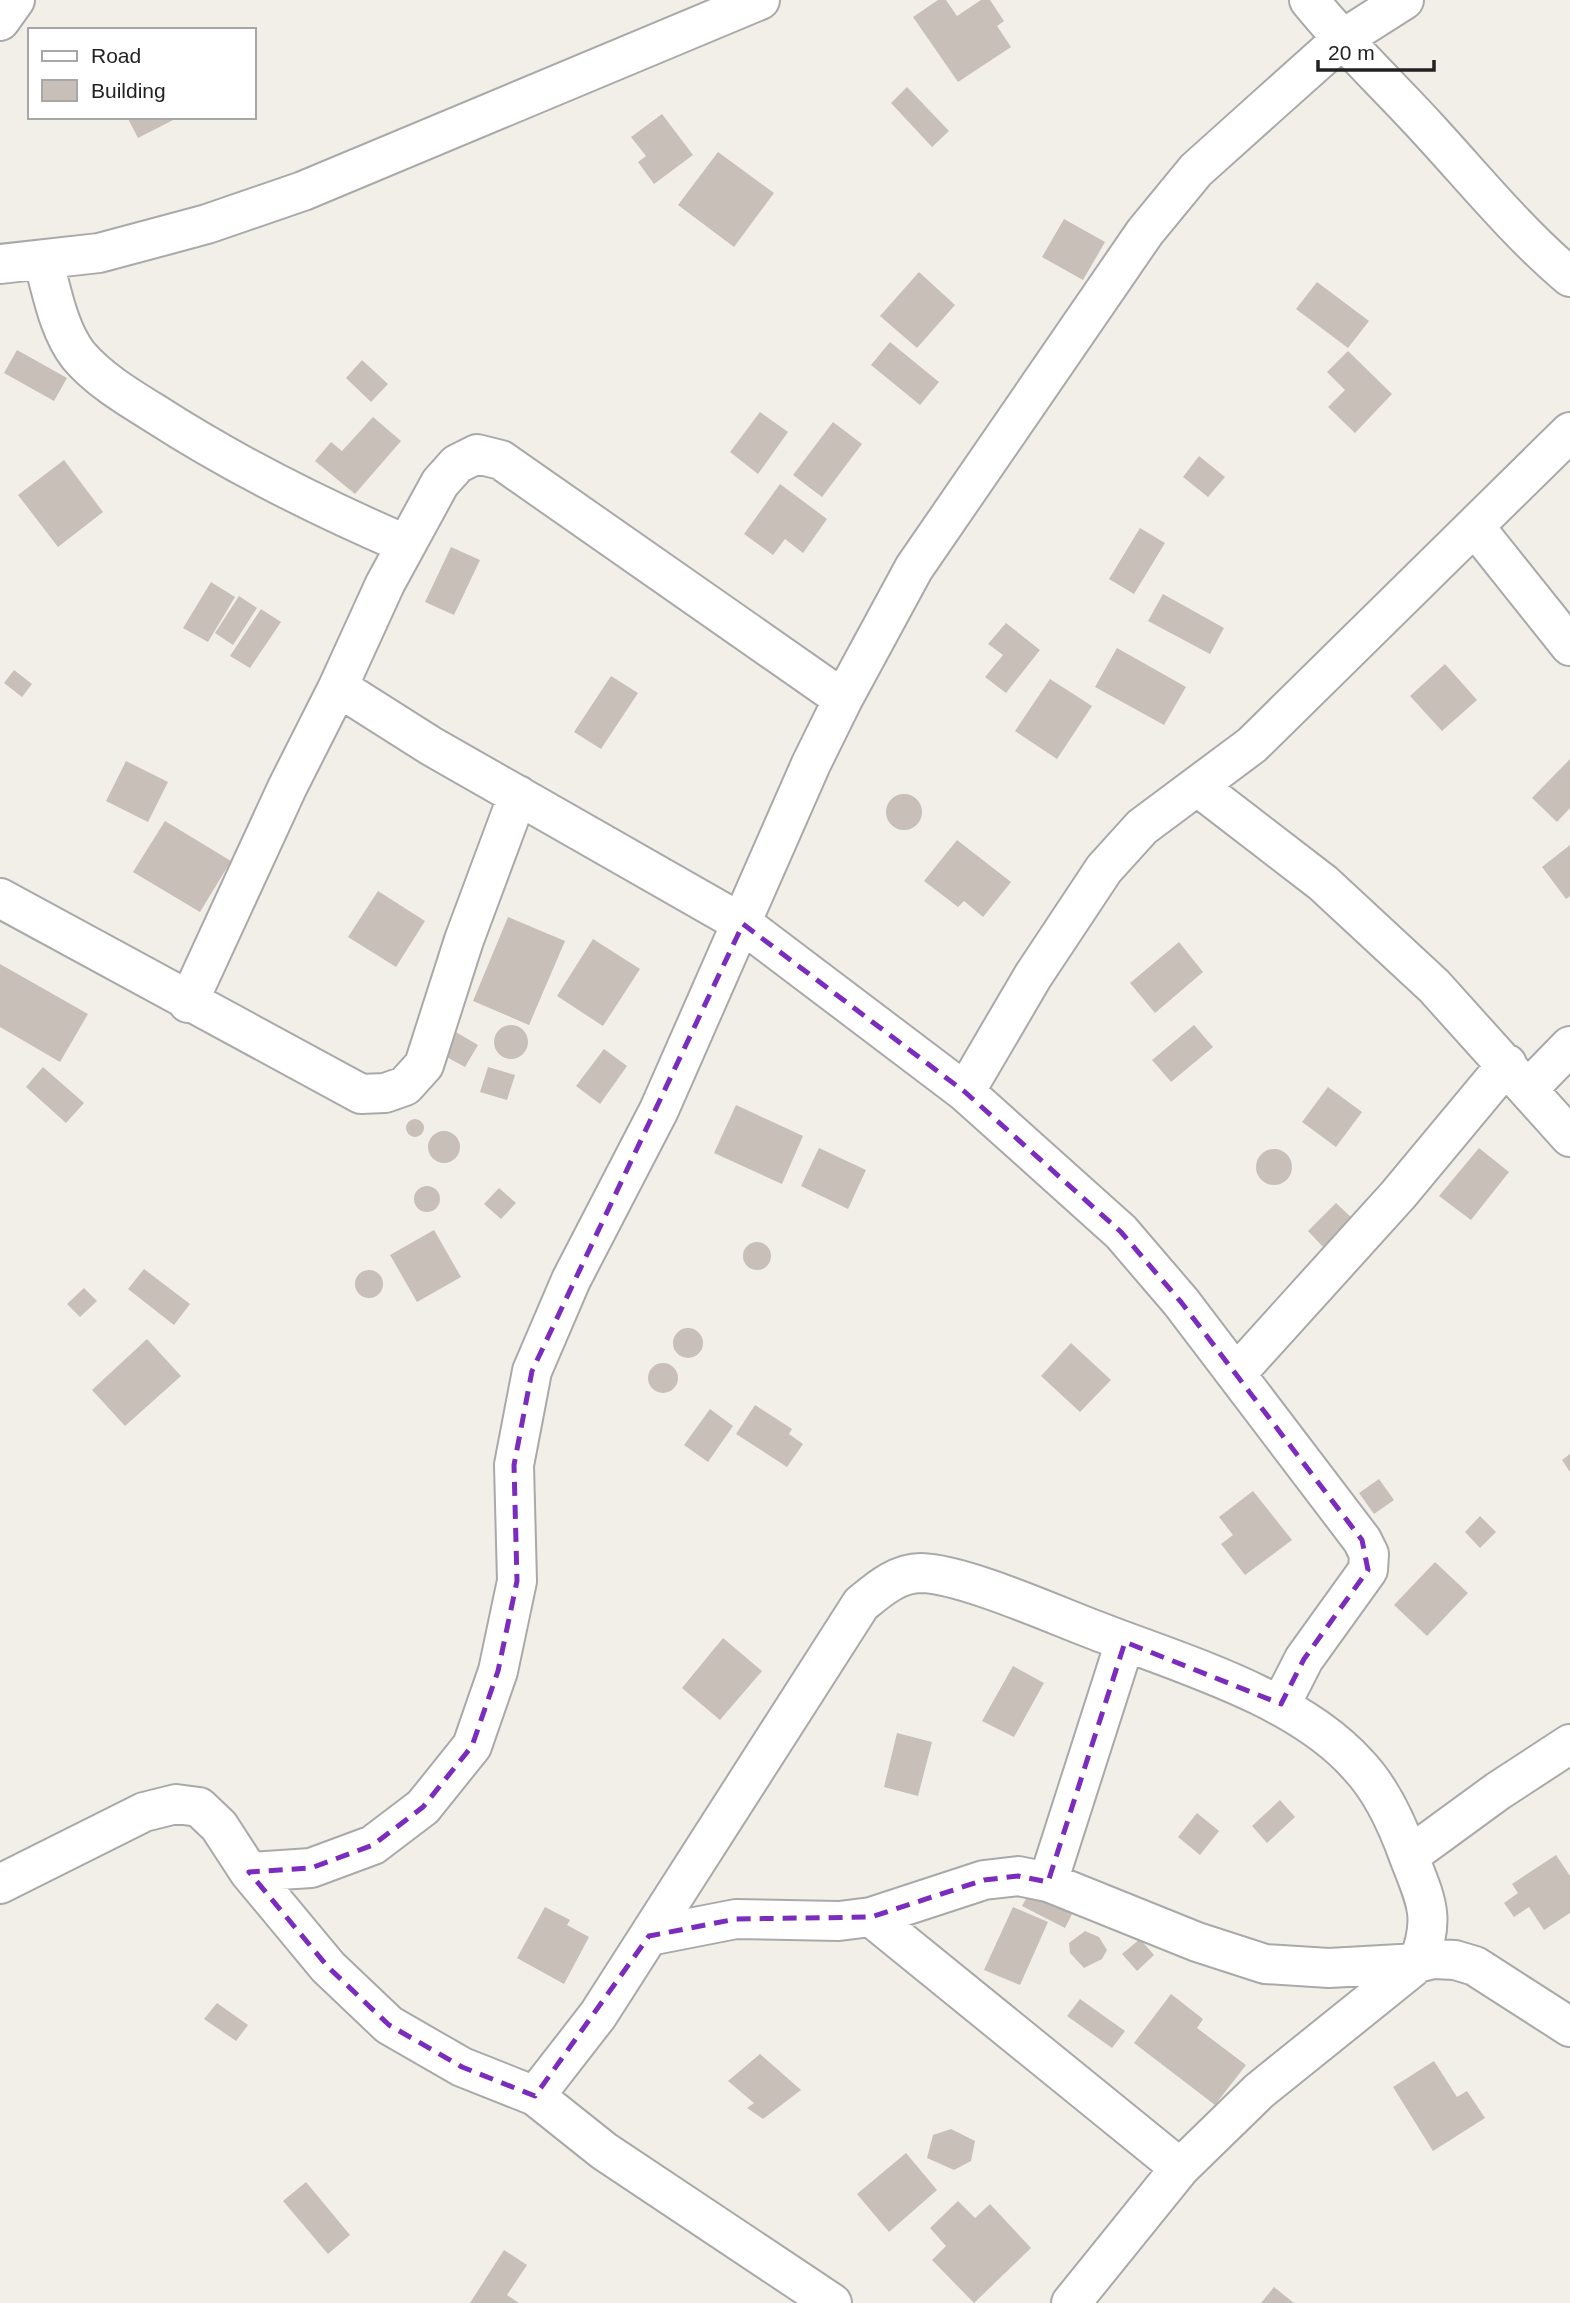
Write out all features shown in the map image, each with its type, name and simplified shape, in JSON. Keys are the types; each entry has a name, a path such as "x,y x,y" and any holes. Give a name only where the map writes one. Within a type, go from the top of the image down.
{"street":[{"path":"0,21 15,0"},
{"path":"0,264 113,249 207,224 303,191 760,0"},
{"path":"1309,0 1341,40 1398,96 1541,253 1570,277"},
{"path":"249,1872 311,1868 373,1845 423,1807 472,1746 498,1671 517,1581 514,1465 532,1371 570,1280 659,1110 811,764 843,699 914,568 1145,232 1196,170 1341,40 1404,0"},
{"path":"43,260 61,324 78,354 114,388 186,434 348,520 405,544"},
{"path":"965,1092 1033,976 1104,869 1142,827 1252,746 1570,432"},
{"path":"188,1003 286,788 338,687 405,544 440,483 457,464 477,454 501,460 843,699"},
{"path":"1475,527 1570,646"},
{"path":"338,687 431,746 743,924 965,1092 1121,1232 1181,1301 1362,1540 1368,1554 1368,1570 1304,1659 1281,1704"},
{"path":"1197,786 1323,883 1434,986 1570,1136"},
{"path":"0,898 188,1003 361,1094 385,1093 405,1086 424,1065 464,940 518,795"},
{"path":"1236,1374 1398,1195 1518,1076 1570,1046"},
{"path":"535,2096 598,2015 846,1624 861,1604 886,1583 919,1573 954,1579 1125,1642 1281,1704 1318,1729 1359,1765 1399,1829 1429,1919 1428,1936 1418,1963 1259,2091 1180,2168 1071,2303"},
{"path":"1048,1882 1125,1642"},
{"path":"1409,1856 1498,1791 1570,1744"},
{"path":"0,1884 45,1858 144,1812 176,1804 199,1807 213,1819 249,1872 328,1967 389,2025 462,2067 535,2096 604,2151 832,2303"},
{"path":"649,1936 736,1919 839,1921 871,1917 984,1880 1018,1876 1048,1882 1197,1942 1265,1964 1329,1968 1418,1963 1433,1959 1475,1966 1570,2026"},
{"path":"871,1917 1180,2168"}],"highlighted area":[{"path":"743,924 965,1092 1121,1232 1181,1302 1362,1540 1368,1570 1304,1659 1281,1704 1125,1642 1048,1882 1018,1876 984,1880 871,1917 736,1919 649,1936 535,2096 462,2067 389,2025 328,1967 249,1872 311,1868 373,1845 423,1807 472,1746 498,1671 517,1581 514,1465 532,1371"}],"building":[{"path":"938,0 946,0 957,16 981,0 990,0 1004,21 997,26 1011,47 958,82 913,17"},
{"path":"907,87 949,131 932,147 891,103"},
{"path":"662,114 693,155 654,184 638,162 646,156 631,137"},
{"path":"128,119 175,119 138,138"},
{"path":"718,152 774,193 734,247 678,205"},
{"path":"1064,219 1105,242 1083,280 1042,257"},
{"path":"919,272 955,305 917,348 880,316"},
{"path":"1317,282 1369,321 1348,348 1296,309"},
{"path":"890,342 939,382 920,405 871,365"},
{"path":"17,350 67,378 54,401 4,373"},
{"path":"1348,351 1392,394 1355,433 1328,407 1345,390 1327,372"},
{"path":"362,360 388,384 371,402 346,378"},
{"path":"760,412 788,432 758,474 730,452"},
{"path":"373,417 401,441 355,494 315,461 331,442 342,451"},
{"path":"833,422 862,444 822,497 793,475"},
{"path":"1199,456 1225,477 1208,497 1183,477"},
{"path":"64,460 103,512 58,547 18,495"},
{"path":"780,484 827,519 803,553 785,539 773,555 744,534"},
{"path":"1140,528 1165,543 1134,594 1109,579"},
{"path":"451,547 480,560 454,615 425,602"},
{"path":"211,582 235,597 208,642 183,628"},
{"path":"1163,594 1224,628 1210,654 1148,621"},
{"path":"239,596 257,608 233,645 215,633"},
{"path":"261,609 281,622 250,668 230,656"},
{"path":"1006,623 1040,650 1006,693 985,677 1003,655 988,644"},
{"path":"1117,648 1186,687 1164,725 1095,687"},
{"path":"1445,664 1477,700 1442,731 1410,696"},
{"path":"14,670 32,684 22,697 4,683"},
{"path":"611,676 638,693 601,749 574,732"},
{"path":"1050,679 1092,706 1057,759 1015,731"},
{"path":"1570,759 1570,808 1557,822 1532,798"},
{"path":"126,761 168,782 148,822 106,801"},
{"path":"904,794 917,799 922,812 917,825 904,830 891,825 886,812 891,799"},
{"path":"165,821 231,861 200,912 133,872"},
{"path":"957,840 1011,882 983,917 964,901 958,907 924,881"},
{"path":"1570,845 1570,896 1566,899 1542,867"},
{"path":"378,891 425,921 396,967 348,937"},
{"path":"508,917 565,941 529,1025 473,1001"},
{"path":"593,939 640,969 603,1026 557,996"},
{"path":"1179,942 1203,972 1155,1013 1130,983"},
{"path":"0,964 88,1014 60,1062 0,1027"},
{"path":"511,1025 523,1030 528,1042 523,1054 511,1059 499,1054 494,1042 499,1030"},
{"path":"1194,1025 1213,1047 1171,1082 1152,1060"},
{"path":"454,1031 478,1045 465,1067 441,1054"},
{"path":"604,1049 627,1066 600,1104 576,1086"},
{"path":"43,1067 84,1103 66,1123 26,1087"},
{"path":"488,1067 515,1075 507,1100 480,1092"},
{"path":"1328,1087 1362,1112 1336,1147 1302,1122"},
{"path":"736,1105 803,1136 782,1184 714,1153"},
{"path":"411,1119 419,1119 424,1128 422,1135 411,1137 406,1132 406,1124"},
{"path":"444,1131 455,1136 460,1147 455,1158 444,1163 433,1158 428,1147 433,1136"},
{"path":"819,1148 866,1170 848,1209 801,1186"},
{"path":"1479,1148 1509,1172 1471,1220 1439,1196"},
{"path":"1274,1149 1286,1155 1292,1167 1286,1179 1274,1185 1262,1179 1256,1167 1262,1155"},
{"path":"427,1186 436,1190 440,1199 436,1208 427,1212 418,1208 414,1199 418,1190"},
{"path":"499,1188 516,1203 501,1219 484,1204"},
{"path":"1336,1203 1354,1220 1325,1249 1308,1231"},
{"path":"434,1230 461,1277 417,1302 390,1255"},
{"path":"757,1242 767,1246 771,1256 767,1266 757,1270 747,1266 743,1256 747,1246"},
{"path":"144,1269 190,1304 174,1325 128,1289"},
{"path":"369,1270 379,1274 383,1284 379,1294 369,1298 359,1294 355,1284 359,1274"},
{"path":"84,1288 97,1301 80,1317 67,1304"},
{"path":"688,1328 694,1329 702,1337 702,1349 694,1357 688,1358 682,1357 674,1349 673,1343 674,1337 682,1329"},
{"path":"147,1339 181,1376 125,1426 92,1390"},
{"path":"1071,1343 1111,1380 1080,1412 1041,1376"},
{"path":"663,1363 669,1364 677,1372 677,1384 669,1392 663,1393 657,1392 649,1384 648,1378 649,1372 657,1364"},
{"path":"755,1405 792,1429 789,1434 803,1444 787,1467 736,1434"},
{"path":"710,1409 733,1426 708,1462 684,1445"},
{"path":"1570,1454 1570,1472 1562,1460"},
{"path":"1379,1479 1394,1500 1374,1514 1359,1493"},
{"path":"1253,1491 1292,1540 1245,1575 1221,1544 1233,1535 1219,1517"},
{"path":"1480,1516 1496,1532 1480,1548 1465,1532"},
{"path":"1435,1562 1468,1593 1427,1636 1394,1605"},
{"path":"723,1638 762,1671 720,1720 682,1688"},
{"path":"1013,1666 1044,1683 1014,1737 982,1721"},
{"path":"897,1733 932,1742 918,1796 884,1787"},
{"path":"1280,1800 1295,1817 1267,1843 1252,1826"},
{"path":"1197,1813 1219,1831 1200,1855 1178,1837"},
{"path":"1556,1855 1570,1876 1570,1913 1544,1930 1529,1907 1514,1917 1504,1903 1518,1893 1512,1884"},
{"path":"1033,1886 1075,1908 1065,1928 1022,1906"},
{"path":"545,1907 570,1920 567,1925 589,1937 564,1984 517,1958"},
{"path":"1013,1907 1048,1922 1020,1985 984,1970"},
{"path":"1085,1931 1099,1937 1107,1950 1102,1959 1084,1968 1070,1953 1069,1943"},
{"path":"1140,1939 1154,1955 1137,1971 1122,1954"},
{"path":"1171,1994 1203,2019 1197,2028 1246,2065 1215,2105 1134,2043"},
{"path":"1080,1999 1125,2031 1112,2048 1067,2016"},
{"path":"217,2003 248,2025 236,2041 204,2019"},
{"path":"760,2054 801,2090 763,2119 747,2108 754,2103 728,2081"},
{"path":"1434,2061 1457,2097 1467,2091 1485,2118 1433,2151 1393,2087"},
{"path":"951,2129 975,2141 971,2161 954,2170 927,2158 933,2135"},
{"path":"906,2153 937,2190 889,2232 857,2194"},
{"path":"306,2182 350,2235 328,2254 283,2201"},
{"path":"958,2201 975,2218 990,2204 1031,2248 974,2303 932,2260 946,2246 930,2228"},
{"path":"504,2250 527,2265 507,2295 519,2303 470,2303"},
{"path":"1274,2287 1294,2303 1261,2303"}]}
